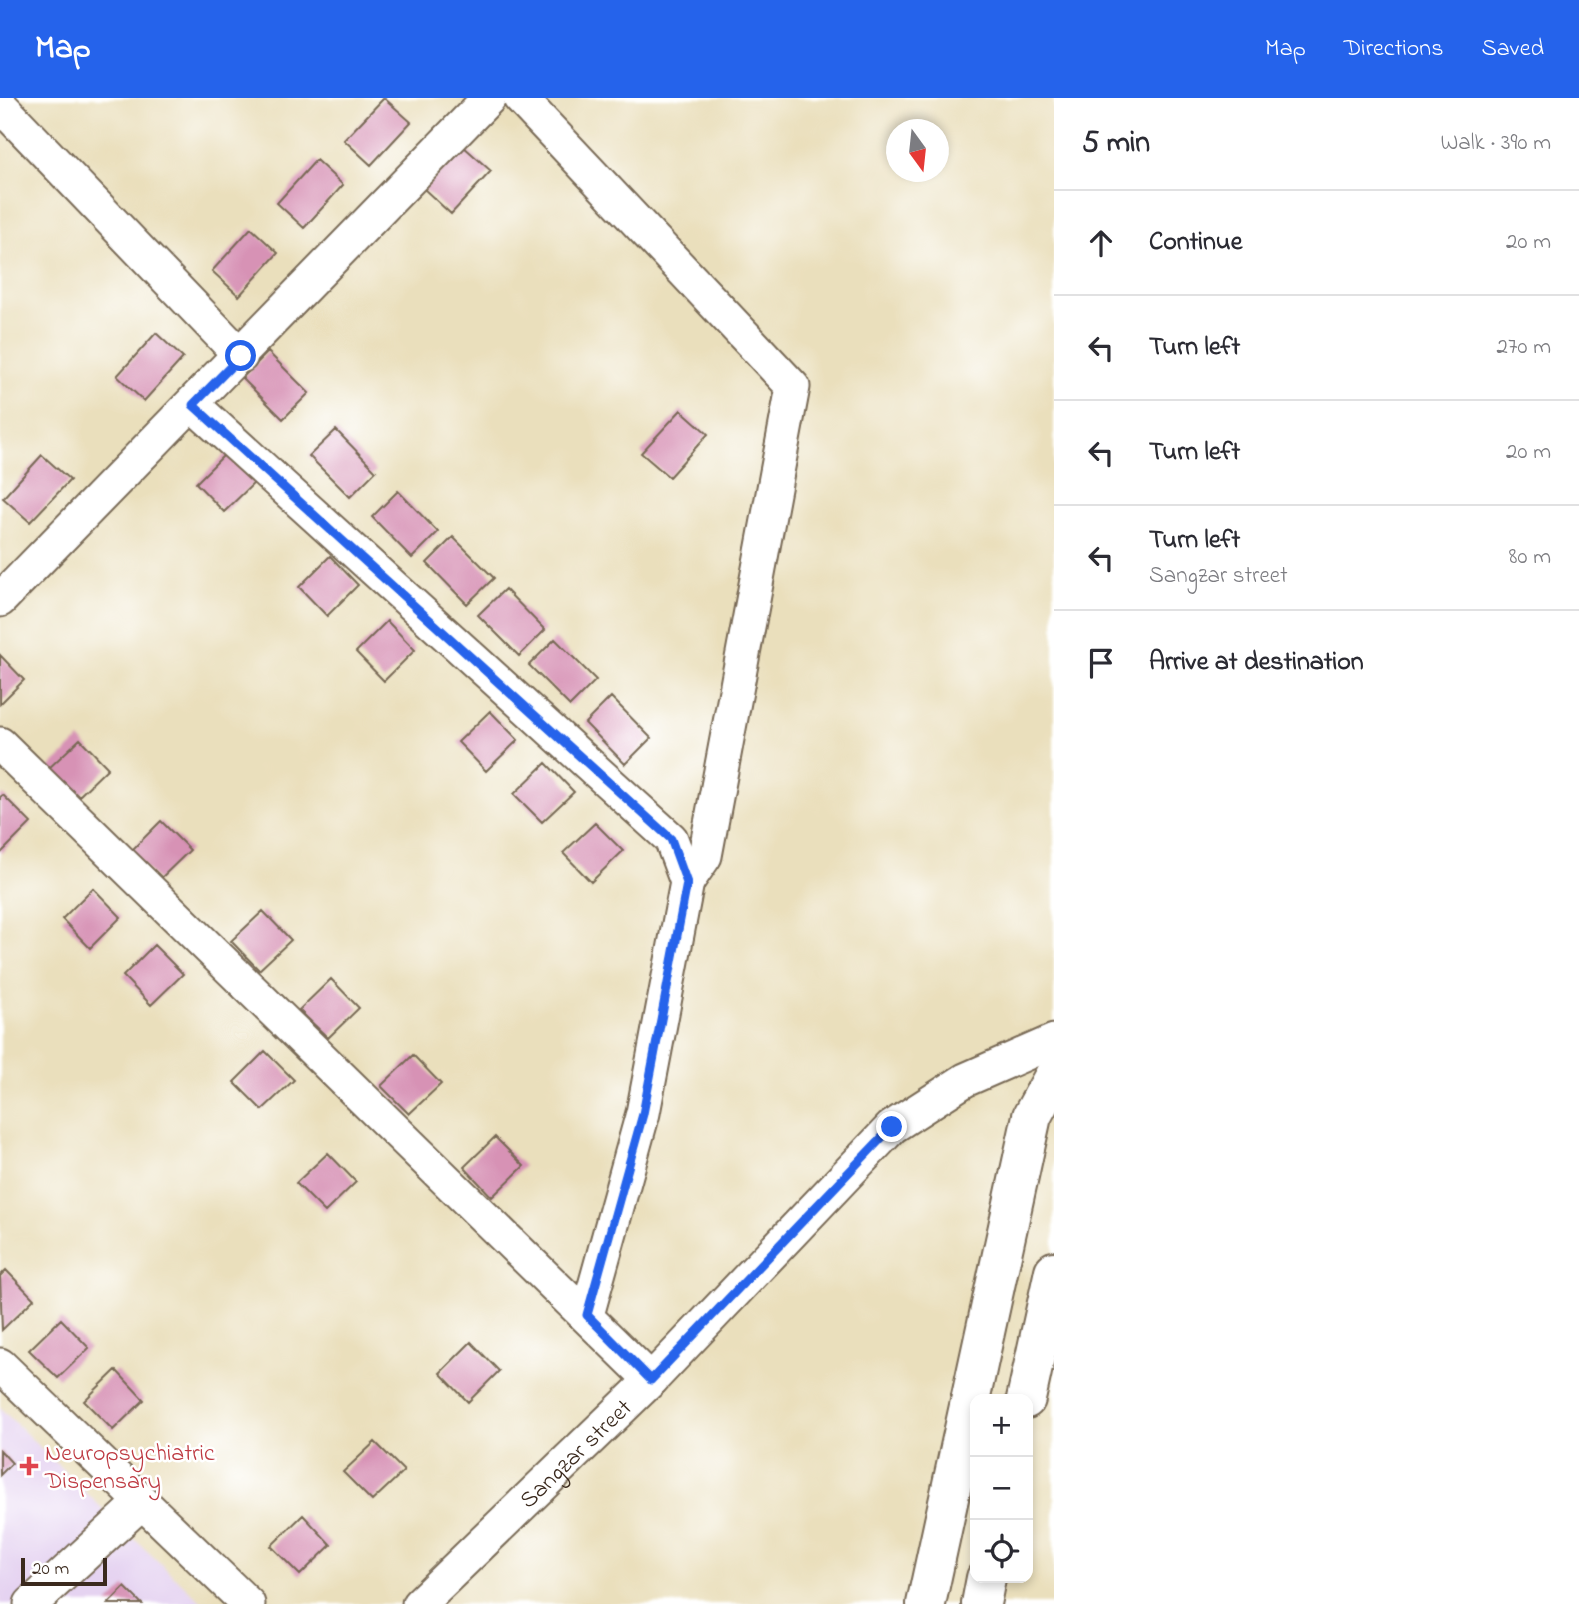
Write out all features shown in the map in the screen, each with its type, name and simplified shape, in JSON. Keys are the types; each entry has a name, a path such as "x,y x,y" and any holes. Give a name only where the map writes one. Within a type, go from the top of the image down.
{"main road":[{"path":"926,1604 1032,1115 1054,1076"},
{"path":"1027,1394 1054,1271"},
{"path":"981,1604 985,1583"}],"street":[{"path":"0,600 241,356 489,98"},
{"path":"520,98 793,387 705,856 687,883 643,1114 587,1315"},
{"path":"0,105 241,356"},
{"path":"193,405 671,839 687,883"},
{"path":"0,744 651,1380"},
{"name":"Sangzar street","path":"419,1604 651,1380 892,1127 965,1080 1054,1041"},
{"path":"0,1365 248,1604"},
{"path":"31,1604 142,1502"}],"shaded area":[{"name":"Neuropsychiatric Dispensary","path":"0,1408 117,1523 204,1604 0,1604"}],"building":[{"path":"384,98 411,122 371,165 344,140"},
{"path":"463,146 491,171 451,214 424,189"},
{"path":"316,160 343,185 304,228 277,203"},
{"path":"251,228 278,253 239,296 212,271"},
{"path":"156,333 183,358 144,401 117,376"},
{"path":"268,352 309,393 283,419 242,378"},
{"path":"681,410 708,434 669,477 641,453"},
{"path":"336,430 376,471 350,497 309,456"},
{"path":"227,452 256,481 224,512 196,483"},
{"path":"42,455 70,480 30,522 3,498"},
{"path":"398,491 438,532 412,558 372,517"},
{"path":"453,537 494,578 467,604 427,563"},
{"path":"330,556 358,585 327,616 299,587"},
{"path":"505,589 545,630 519,656 478,615"},
{"path":"387,621 415,650 384,681 356,652"},
{"path":"555,639 596,680 570,706 529,665"},
{"path":"0,655 24,680 0,704"},
{"path":"611,697 651,738 625,764 585,723"},
{"path":"490,711 518,740 486,771 458,742"},
{"path":"80,739 108,768 76,799 48,769"},
{"path":"546,763 574,792 542,822 514,794"},
{"path":"3,795 31,823 0,854 0,797"},
{"path":"161,821 190,850 158,881 130,852"},
{"path":"595,823 623,851 591,882 563,853"},
{"path":"93,888 121,917 90,948 62,919"},
{"path":"263,911 291,940 259,970 231,941"},
{"path":"154,945 183,974 151,1005 123,976"},
{"path":"331,979 359,1008 328,1038 299,1010"},
{"path":"265,1051 294,1080 262,1110 234,1082"},
{"path":"413,1055 441,1084 409,1114 381,1086"},
{"path":"495,1137 524,1166 492,1197 464,1167"},
{"path":"328,1153 356,1182 325,1212 296,1183"},
{"path":"6,1270 34,1299 2,1330 0,1276"},
{"path":"61,1319 89,1348 58,1378 29,1350"},
{"path":"471,1342 499,1371 468,1402 440,1373"},
{"path":"116,1370 144,1400 113,1430 84,1401"},
{"path":"375,1442 404,1471 372,1501 343,1472"},
{"path":"0,1450 12,1463 0,1475"},
{"path":"303,1515 331,1545 300,1575 271,1546"},
{"path":"125,1587 142,1604 108,1604"}],"place":[{"name":"Neuropsychiatric Dispensary","path":"29,1466"}],"route":[{"path":"241,356 193,405 671,839 687,883 643,1114 587,1315 651,1380 892,1127"}]}
